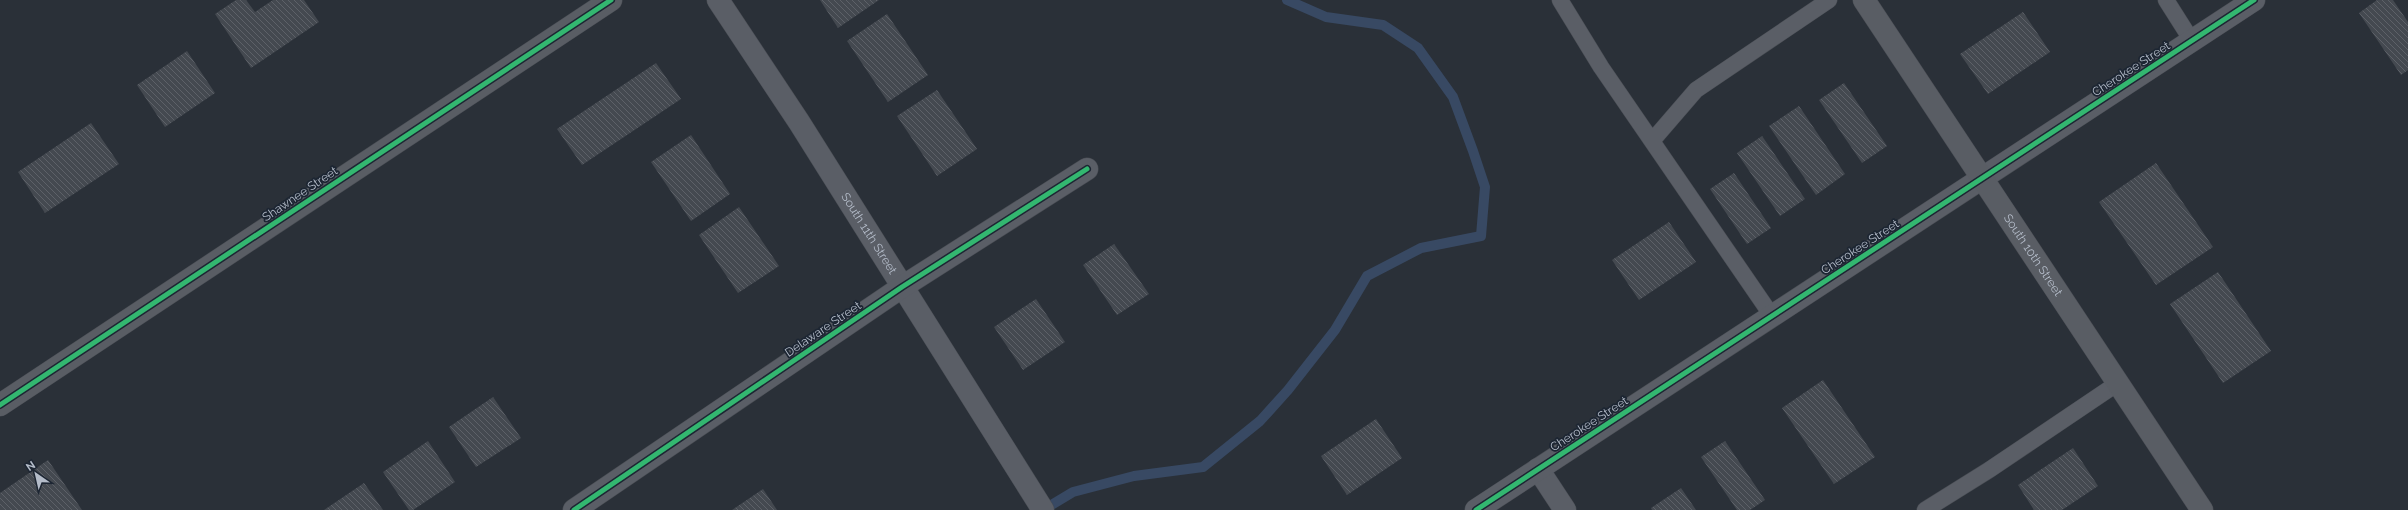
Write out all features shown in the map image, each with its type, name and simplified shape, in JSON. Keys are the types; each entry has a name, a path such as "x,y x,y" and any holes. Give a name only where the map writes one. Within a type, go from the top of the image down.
{"street":[{"name":"Shawnee Street","path":"0,405 611,0"},
{"name":"South 11th Street","path":"718,0 799,122 1043,510"},
{"name":"South 10th Street","path":"1864,0 2202,510"},
{"name":"Cherokee Street","path":"1476,510 2254,0"},
{"name":"Delaware Street","path":"574,510 902,287 1087,169"},
{"path":"1538,469 1565,510"}],"lane":[{"path":"1560,0 1601,67 1772,316"},
{"path":"1652,141 1696,90 1830,0"},
{"path":"2166,0 2192,41"},
{"path":"1925,510 1990,470 2118,383"}],"building":[{"path":"236,0 246,0 255,12 273,0 304,0 319,22 251,68 215,14"},
{"path":"820,0 879,0 838,28"},
{"path":"2377,0 2393,0 2408,22 2408,70 2401,75 2359,13"},
{"path":"2023,12 2050,52 1988,94 1960,54"},
{"path":"887,14 928,75 888,102 847,41"},
{"path":"187,51 215,93 165,127 137,85"},
{"path":"656,63 681,99 582,165 557,129"},
{"path":"1844,83 1887,146 1862,163 1819,100"},
{"path":"937,90 977,149 937,176 897,116"},
{"path":"1799,106 1845,174 1816,195 1769,126"},
{"path":"91,123 119,164 45,213 18,172"},
{"path":"691,135 730,194 691,221 651,162"},
{"path":"1762,136 1805,199 1780,216 1737,153"},
{"path":"2156,163 2213,247 2156,285 2099,202"},
{"path":"1734,173 1771,228 1747,244 1710,189"},
{"path":"739,207 779,266 738,293 699,235"},
{"path":"1669,222 1696,262 1639,300 1612,260"},
{"path":"1114,244 1149,294 1117,315 1083,265"},
{"path":"2218,272 2271,351 2223,383 2170,304"},
{"path":"1036,299 1065,342 1023,370 994,327"},
{"path":"1823,380 1875,457 1834,484 1782,408"},
{"path":"493,397 521,438 476,467 449,427"},
{"path":"1376,419 1402,458 1347,495 1321,456"},
{"path":"428,441 455,482 413,510 409,510 383,472"},
{"path":"1725,441 1765,500 1750,510 1737,510 1701,457"},
{"path":"2073,448 2098,486 2062,510 2034,510 2018,485"},
{"path":"48,460 82,510 0,510 0,493"},
{"path":"364,483 383,510 324,510"},
{"path":"1681,488 1696,510 1652,510 1651,508"},
{"path":"763,489 777,510 732,510"}],"waterway":[{"path":"1043,510 1073,492 1134,476 1203,467 1260,421 1288,390 1335,330 1367,276 1421,248 1481,236 1485,187 1473,151 1453,97 1418,48 1383,25 1326,17 1287,0"}],"cycle path":[{"path":"0,405 611,0"},
{"path":"1476,510 2254,0"},
{"path":"574,510 902,287 1087,169"}]}
